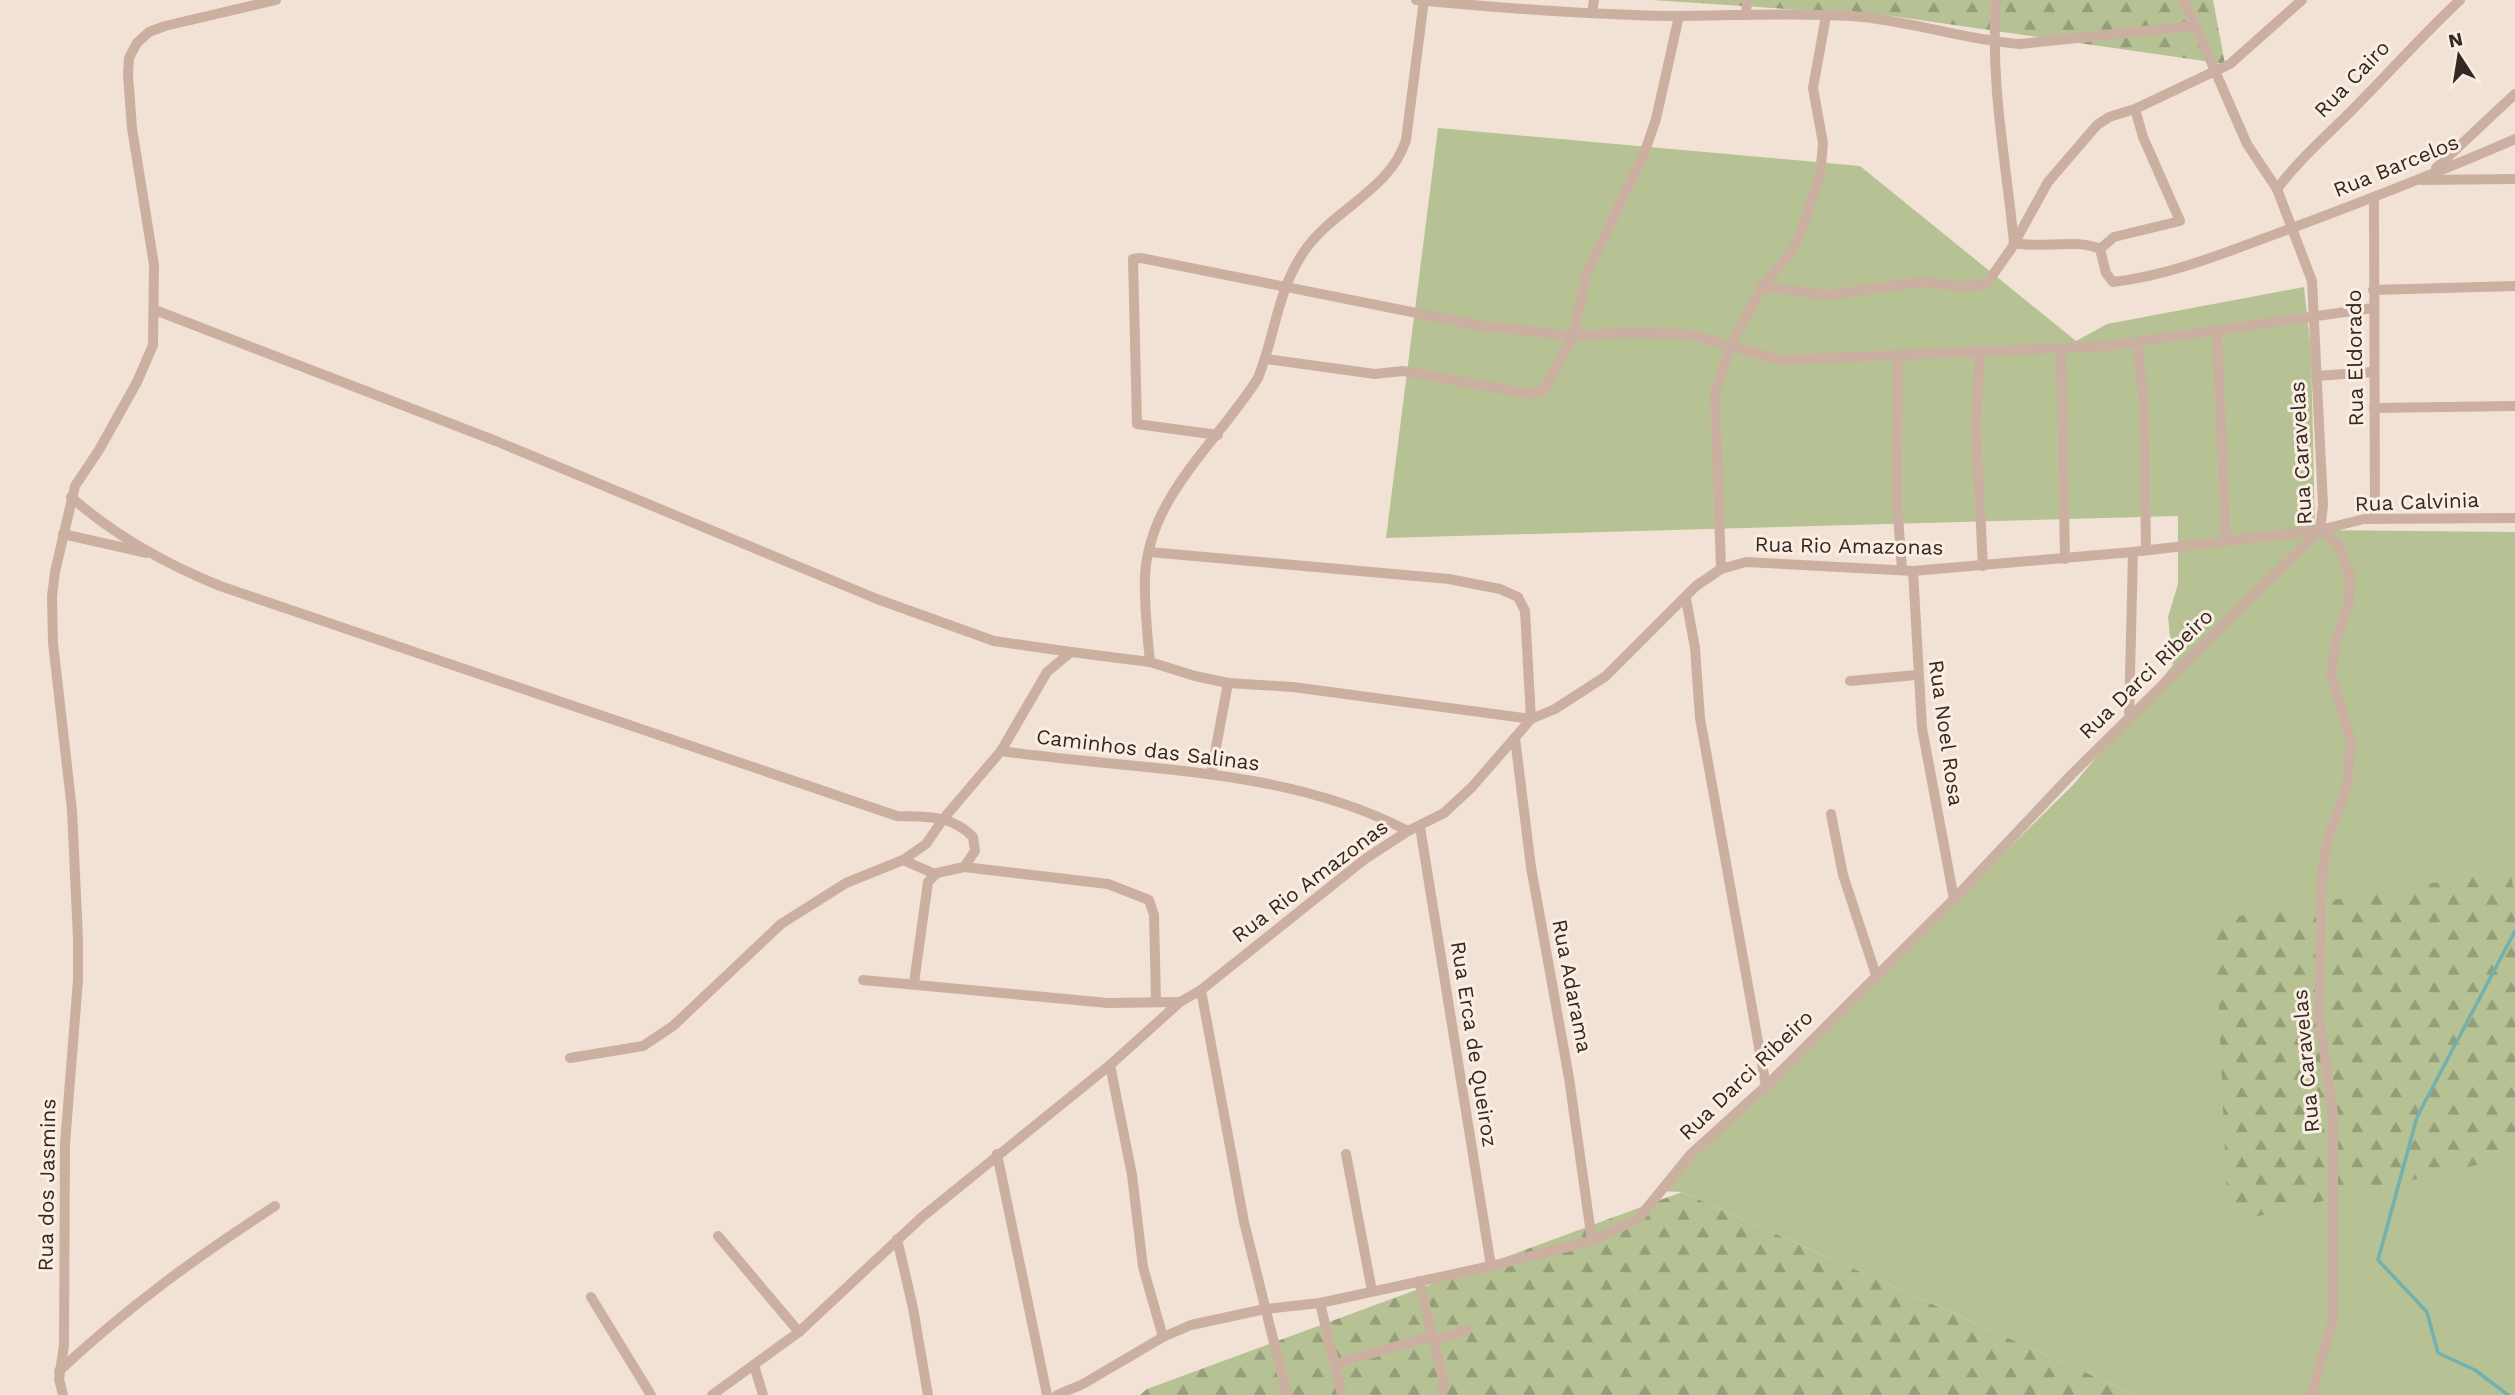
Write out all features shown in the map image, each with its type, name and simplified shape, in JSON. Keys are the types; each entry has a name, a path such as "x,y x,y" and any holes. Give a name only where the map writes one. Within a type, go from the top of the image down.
{"street":[{"path":"276,0 149,32 137,43 129,58 132,128 154,265 155,310 496,440 877,598 994,641 1150,662 1195,676 1228,682 1293,687 1531,719 1529,638 1525,611 1518,597 1500,589 1449,579 1149,552"},
{"path":"1416,0 1592,13 1679,16 1746,13 1890,19 1993,42 2073,40 2193,26"},
{"path":"1150,662 1145,574 1149,552 1168,499 1248,394 1266,359 1283,288 1303,252 1321,231 1385,176 1401,156 1406,140 1424,0"},
{"path":"1592,13 1594,0"},
{"path":"1746,13 1747,0"},
{"path":"1996,0 1993,42 1998,130 2004,148 2014,243"},
{"name":"Rua Caravelas","path":"2184,0 2193,26 2247,144 2277,189 2312,281 2323,505 2320,530 2339,544 2345,556 2351,586 2346,613 2333,652 2331,674 2349,725 2351,766 2341,806 2327,842 2322,874 2319,1015 2333,1114 2333,1318 2312,1395"},
{"path":"1762,287 1828,295 1921,282 1979,286 1996,273 2041,192 2088,134 2109,117 2135,108 2230,64 2302,0"},
{"name":"Rua Cairo","path":"2277,189 2302,156 2342,121 2403,55 2460,0"},
{"path":"1266,359 1375,374 1403,371 1531,394 1544,390 1573,336 1587,272 1632,182 1656,119 1679,16"},
{"path":"1721,569 1721,494 1714,415 1715,393 1731,345 1762,287 1791,251 1820,176 1823,143 1813,88 1826,16"},
{"path":"2428,175 2515,94"},
{"path":"2014,243 2045,246 2085,243 2100,249 2113,236 2179,221 2143,137 2135,108"},
{"name":"Rua Barcelos","path":"2100,249 2106,273 2113,282 2179,267 2374,197 2515,139"},
{"path":"2416,180 2515,179"},
{"name":"Rua Eldorado","path":"2374,197 2375,519"},
{"path":"1218,435 1137,424 1133,260 1141,258 1482,327 1573,336 1621,333 1689,334 1780,359 2061,349 2137,342 2373,308"},
{"path":"2373,290 2515,286"},
{"name":"Rua dos Jasmins","path":"60,1394 59,1371 64,1345 67,1097 78,979 73,821 52,617 55,572 71,497 137,382 153,345 155,310"},
{"path":"2217,331 2226,540"},
{"path":"2137,342 2144,402 2146,550"},
{"path":"2061,349 2065,559"},
{"path":"1980,350 1976,429 1983,566"},
{"name":"Rua Noel Rosa","path":"1898,355 1897,503 1907,571 1922,728 1954,899"},
{"path":"2316,376 2374,372"},
{"path":"2374,408 2515,406"},
{"path":"71,497 104,524 153,555 220,586 897,816 944,818 973,836 975,851 964,867"},
{"name":"Rua Calvinia","path":"2320,530 2375,519 2515,518"},
{"name":"Rua Rio Amazonas","path":"712,1395 799,1332 897,1240 997,1154 1111,1065 1180,1002 1200,990 1365,859 1459,801 1531,719 1555,709 1606,677 1696,586 1721,569 1746,562 1907,571 2065,559 2320,530"},
{"name":"Rua Darci Ribeiro","path":"1056,1395 1083,1384 1163,1337 1199,1323 1265,1309 1320,1303 1491,1266 1592,1241 1638,1219 1690,1154 1766,1086 1954,899 2129,717 2320,530"},
{"path":"62,534 153,555"},
{"path":"2129,717 2133,552"},
{"path":"1686,599 1695,648 1700,718 1766,1086"},
{"path":"570,1058 643,1046 673,1026 780,924 846,883 903,860 926,844 944,818 1002,751 1038,684 1057,662 1071,652"},
{"path":"1850,681 1916,675"},
{"path":"1211,774 1228,682"},
{"name":"Rua Adarama","path":"1515,738 1531,867 1569,1078 1592,1241"},
{"name":"Caminhos das Salinas","path":"1002,751 1083,763 1211,774 1327,799 1380,816 1408,831"},
{"path":"1831,814 1843,875 1876,975"},
{"name":"Rua Erca de Queiroz","path":"1420,827 1491,1266"},
{"path":"903,860 934,874 964,867 1108,884 1149,900 1154,915 1156,1002"},
{"path":"914,983 928,882 934,874"},
{"path":"863,980 1108,1003 1180,1002"},
{"path":"1200,990 1244,1222 1286,1395"},
{"path":"1111,1065 1132,1175 1143,1268 1163,1337"},
{"path":"997,1154 1047,1395"},
{"path":"1346,1154 1372,1291"},
{"path":"59,1371 117,1317 202,1254 275,1206"},
{"path":"718,1236 799,1332"},
{"path":"897,1240 914,1308 928,1395"},
{"path":"1419,1281 1443,1378 1441,1395"},
{"path":"591,1297 651,1395"},
{"path":"1320,1303 1342,1395"},
{"path":"1335,1364 1467,1330"},
{"path":"754,1365 763,1395"}],"green space":[{"path":"1652,0 2213,0 2225,64 1892,16"},
{"path":"1438,128 1860,166 2076,341 2107,324 2304,287 2311,351 2315,530 2515,532 2515,1395 2136,1395 1682,1192 1660,1191 2073,785 2173,665 2168,617 2178,584 2178,516 1386,538"},
{"path":"2510,870 2515,897 2515,1156 2228,1223 2215,920"},
{"path":"1682,1192 2136,1395 1140,1395 1147,1389"}],"waterway":[{"path":"2508,1395 2475,1370 2438,1353 2427,1312 2378,1260 2417,1117 2515,931"}]}
